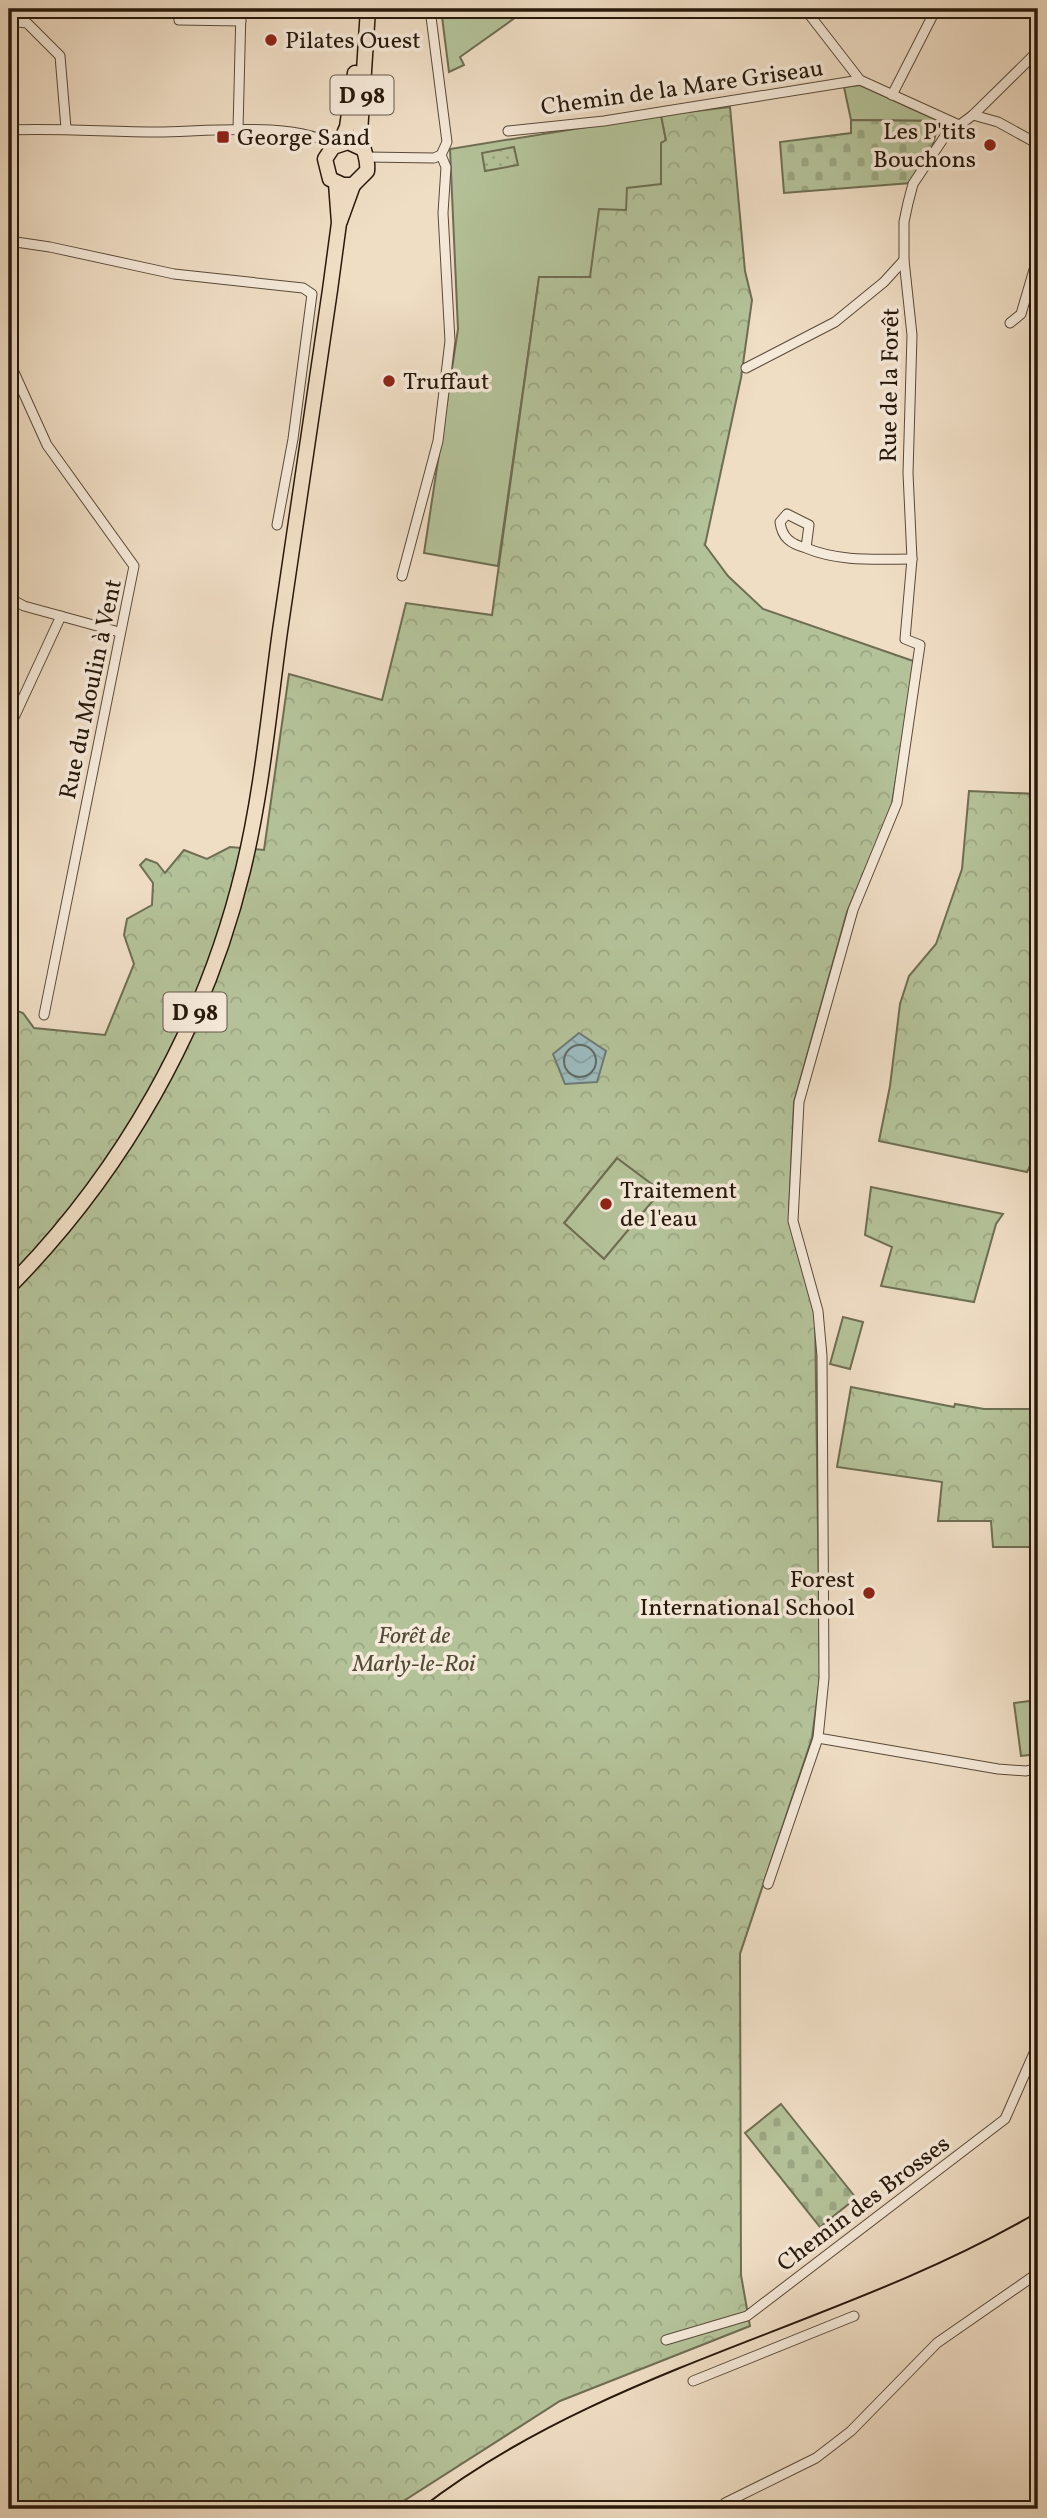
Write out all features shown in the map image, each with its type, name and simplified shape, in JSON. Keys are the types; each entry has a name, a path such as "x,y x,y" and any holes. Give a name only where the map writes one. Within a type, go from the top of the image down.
{"main road":[{"name":"D 98","path":"364,152 364,41 368,9"},
{"name":"D 98","path":"336,145 347,127 354,78 364,41"},
{"path":"354,144 364,152 367,171 354,185 336,183 326,173 324,166 336,145 354,144"},
{"name":"D 98","path":"9,1287 69,1220 137,1124 188,1029 226,932 243,870 256,806 339,223 336,183"},
{"name":"D 98","path":"339,223 354,185"}],"street":[{"path":"178,9 179,20 241,21"},
{"path":"238,130 241,9"},
{"path":"364,152 434,158 441,155 447,142 429,9"},
{"path":"805,9 860,80 957,124"},
{"path":"892,96 936,9"},
{"path":"9,21 27,23 61,56 66,128"},
{"name":"Rue de la Forêt","path":"818,1738 824,1678 822,1356 818,1311 793,1221 794,1163 799,1102 849,923 897,803 920,645 905,639 912,559 908,473 912,335 904,260 904,222 913,184 945,136 957,124 973,115 1038,51"},
{"name":"Chemin de la Mare Griseau","path":"508,131 604,121 860,80"},
{"path":"973,115 998,122 1038,144"},
{"path":"9,130 238,130 301,134 336,145"},
{"path":"402,576 438,441 450,341 443,213 446,167 441,155"},
{"path":"9,241 50,247 174,274 303,288 312,295 293,439 277,525"},
{"path":"1010,323 1021,314 1038,256"},
{"path":"746,368 835,321 884,282 904,260"},
{"name":"Rue du Moulin à Vent","path":"9,361 47,445 132,559 134,574 119,632 44,1015"},
{"path":"806,548 819,554 858,559 912,559"},
{"path":"9,598 119,632"},
{"path":"9,742 11,724 61,616"},
{"path":"768,1884 818,1738 998,1769 1026,1771 1038,1768"},
{"name":"Chemin des Brosses","path":"666,2340 747,2316 1004,2119 1038,2044"},
{"path":"722,2509 725,2503 816,2458 851,2431 937,2343 1038,2273"},
{"path":"693,2381 853,2316"}],"green space":[{"path":"441,9 515,9 519,15 460,57 464,65 449,72"},
{"path":"860,85 939,121 851,120 844,87"},
{"name":"Forêt de Marly-le-Roi","path":"730,107 745,271 752,300 741,378 705,545 728,576 763,609 916,662 891,809 847,912 794,1102 789,1213 815,1311 820,1677 812,1738 740,1954 741,2275 750,2326 560,2401 391,2509 9,2509 9,1008 23,1013 34,1028 105,1035 134,964 124,935 127,919 152,905 153,883 140,865 146,859 157,863 165,873 184,850 207,859 230,847 264,850 289,674 382,700 406,603 492,615 539,277 590,277 599,209 626,210 627,188 661,184 661,143 666,140 661,115","holes":["617,1158 661,1191 604,1259 564,1223"]},
{"path":"661,115 666,141 661,143 661,184 627,210 600,210 591,277 539,278 498,566 424,553 458,329 450,149"},
{"path":"851,120 939,121 932,148 911,183 784,193 780,142 851,133"},
{"path":"514,147 518,165 485,171 482,153"},
{"path":"969,791 1038,794 1038,1150 1027,1172 879,1141 890,1086 900,1004 909,976 936,944 962,869"},
{"path":"617,1158 662,1191 604,1259 564,1223"},
{"path":"871,1187 1003,1214 996,1224 974,1302 881,1286 892,1247 865,1235"},
{"path":"843,1317 863,1322 850,1369 830,1364"},
{"path":"851,1387 954,1407 955,1404 984,1409 1038,1409 1038,1547 993,1547 991,1521 938,1521 942,1482 837,1467"},
{"path":"1038,1700 1038,1754 1021,1756 1014,1703"},
{"path":"781,2104 856,2198 820,2227 745,2133"}],"water":[{"path":"579,1033 606,1051 597,1082 565,1084 553,1054"}],"tram line":[{"path":"420,2509 491,2460 566,2419 644,2383 884,2287 963,2252 1038,2212"}],"place":[{"name":"Pilates Ouest","path":"271,40"},
{"name":"George Sand","path":"223,137"},
{"name":"Les P'tits Bouchons","path":"990,145"},
{"name":"Truffaut","path":"389,381"},
{"name":"Traitement de l'eau","path":"606,1204"},
{"name":"Forest International School","path":"869,1593"}]}
